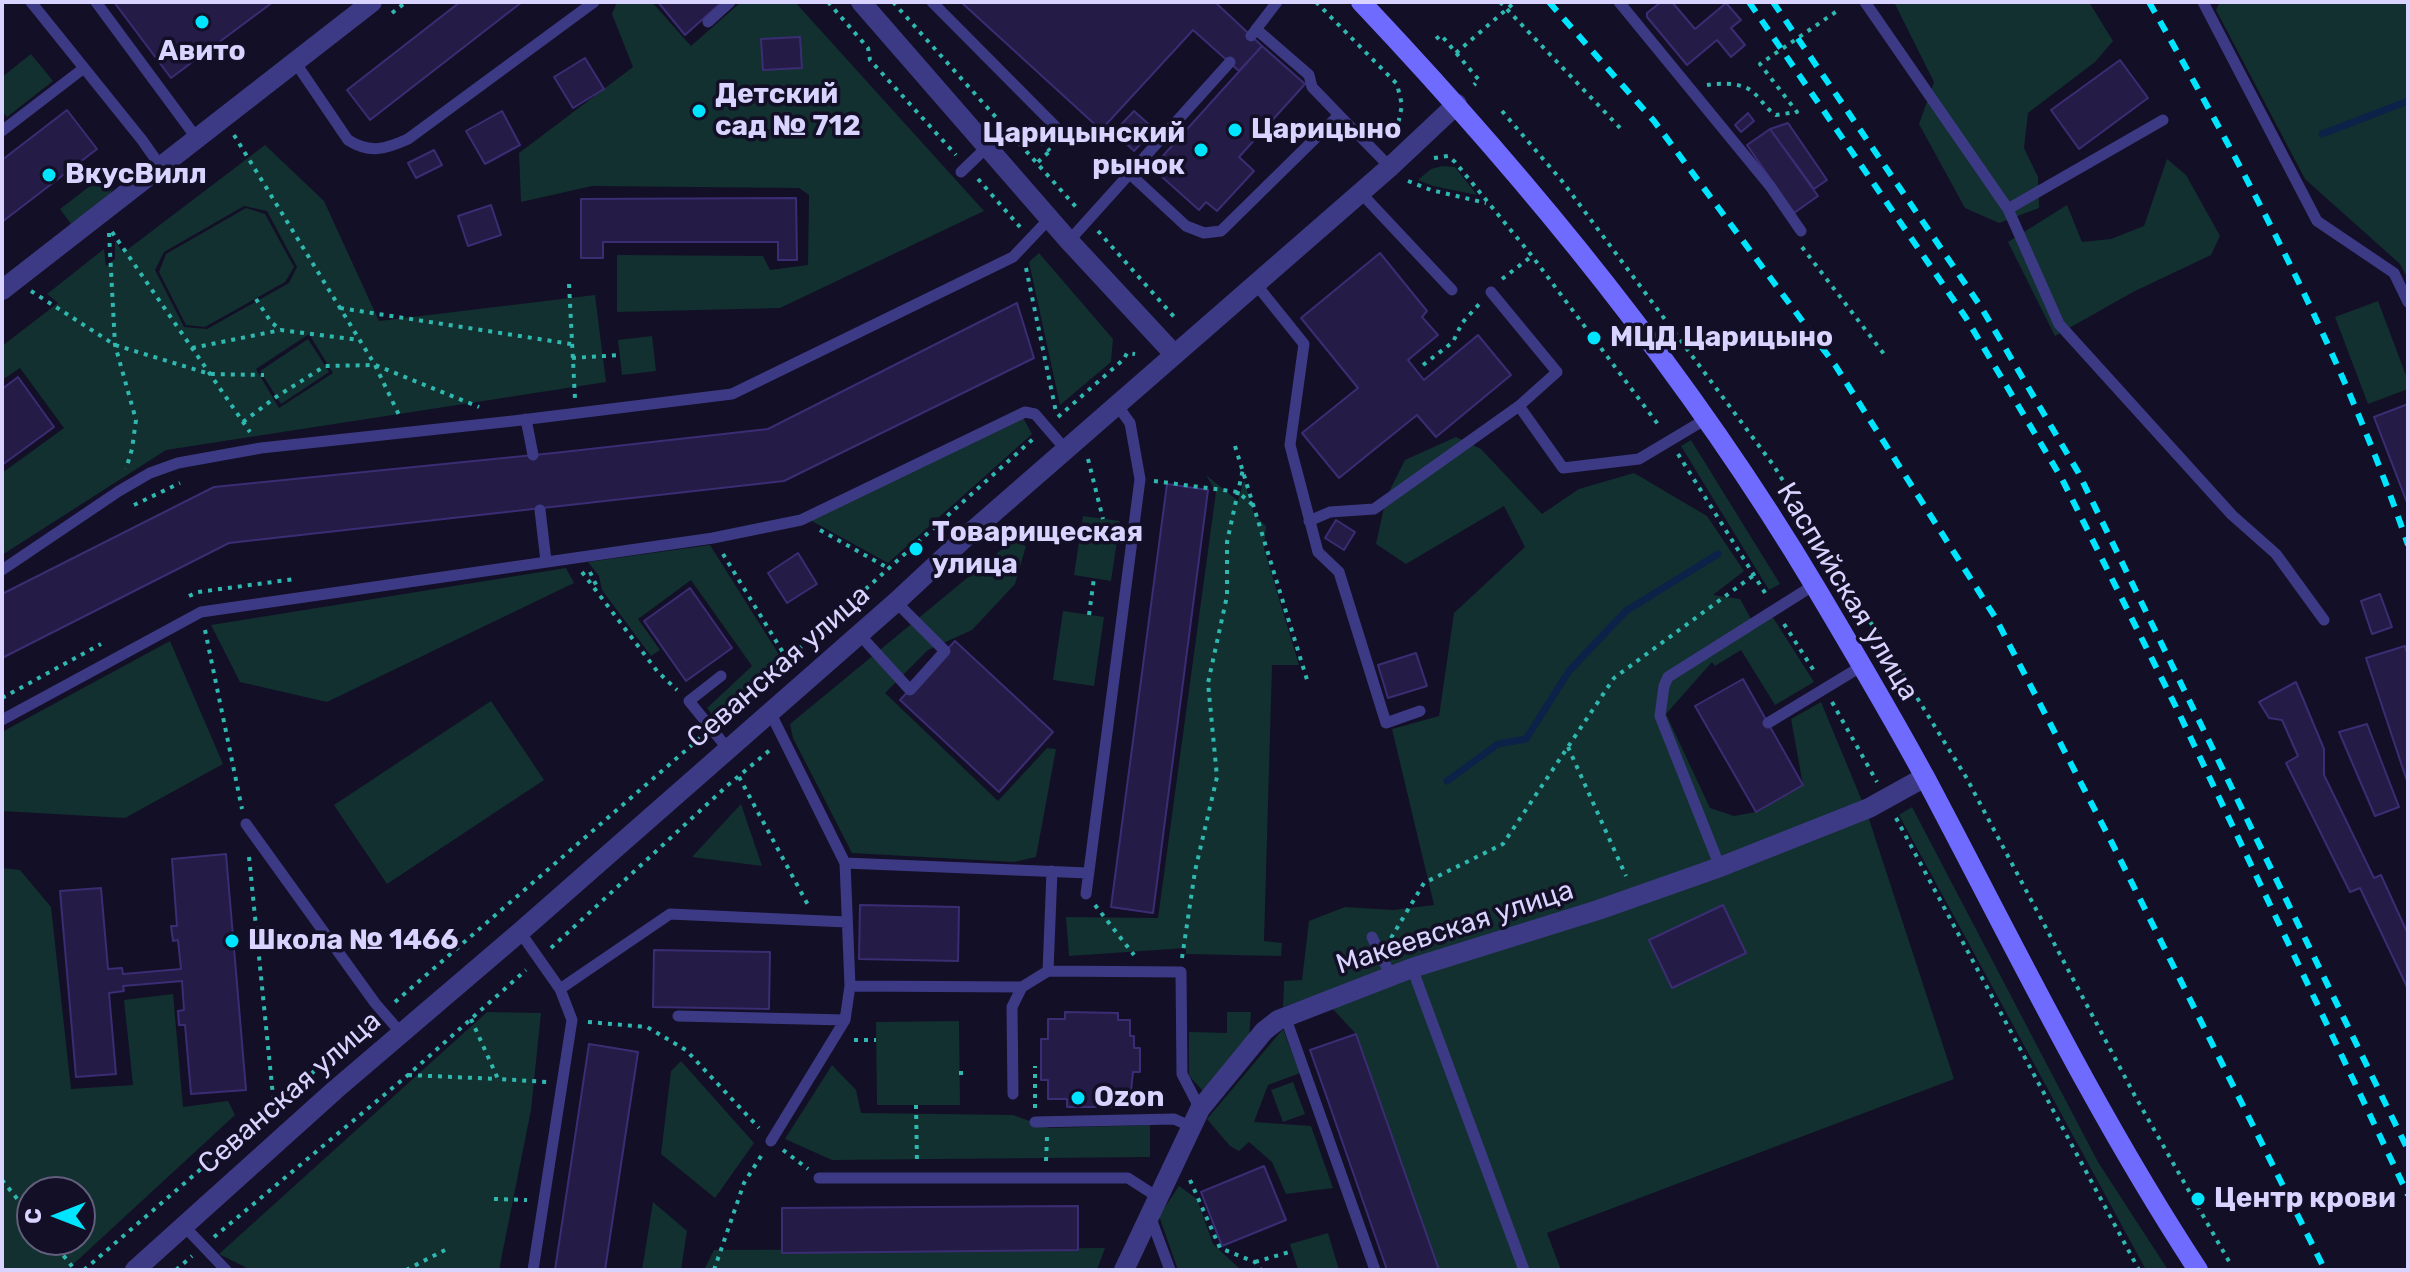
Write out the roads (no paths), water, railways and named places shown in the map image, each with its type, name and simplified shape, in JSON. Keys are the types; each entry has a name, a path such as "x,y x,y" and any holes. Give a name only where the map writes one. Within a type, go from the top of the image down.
{"main road":[{"name":"Каспийская улица","path":"1361,2 1457,104 1656,348 1706,419 1814,585 1862,666 1925,777 2096,1104 2198,1270"}],"street":[{"path":"2,290 372,2"},
{"path":"867,4 1049,219 1174,354"},
{"name":"Севанская улица","path":"135,1270 401,1033 520,932 1390,167 1457,104"},
{"name":"Макеевская улица","path":"1124,1270 1196,1118 1273,1017 1412,968 1600,915 1636,897 1685,885 1720,867 1869,808 1925,777"}],"lane":[{"path":"31,2 161,167"},
{"path":"96,2 198,140"},
{"path":"295,62 348,140 373,150 389,148 408,139 594,2"},
{"path":"708,22 730,2"},
{"path":"932,2 1066,137"},
{"path":"1277,2 1254,32 1309,75 1312,87 1390,167"},
{"path":"1619,2 1770,186 1799,236"},
{"path":"1865,2 2008,209 2059,324 2232,515 2276,554 2324,620"},
{"path":"2203,2 2317,221 2394,273 2408,302"},
{"path":"1069,241 1230,62"},
{"path":"2,131 84,68"},
{"path":"1130,174 1186,226 1204,233 1221,231 1339,115"},
{"path":"2008,209 2163,120"},
{"path":"964,169 987,147"},
{"path":"1360,192 1452,290"},
{"path":"2,570 119,491 150,473 178,463 261,448 732,394 1013,257 1049,219"},
{"path":"1255,283 1304,344 1290,445 1318,552 1339,572 1386,723 1420,711"},
{"path":"1309,521 1330,512 1374,509 1519,406 1557,372 1491,292"},
{"path":"1086,894 1140,479 1130,423 1117,405"},
{"path":"1519,406 1563,468 1639,459 1706,419"},
{"path":"2,720 201,612 713,538 801,520 1025,412 1035,414 1066,450"},
{"path":"526,419 533,455"},
{"path":"540,510 546,561"},
{"path":"1720,867 1660,716 1664,686 1668,677 1814,585"},
{"path":"859,634 910,690 945,651 896,602"},
{"path":"1768,723 1862,666"},
{"path":"721,676 689,701 728,749"},
{"path":"770,712 845,863 850,986 845,1020 812,1062 771,1141"},
{"path":"246,824 375,1003 401,1033"},
{"path":"845,863 1088,873"},
{"path":"1048,971 1052,871"},
{"path":"560,989 670,914 847,922"},
{"path":"520,932 560,989 572,1020 533,1270"},
{"path":"1372,937 1391,976"},
{"path":"1412,968 1524,1270"},
{"path":"1013,1094 1012,1007 1022,987 1048,971 1181,972 1182,1074 1196,1118 1041,1122"},
{"path":"850,986 1022,987"},
{"path":"678,1016 845,1020"},
{"path":"1273,1017 1375,1270"},
{"path":"819,1178 1128,1178 1154,1207 1170,1270"},
{"path":"183,1225 226,1270"}],"waterway":[{"path":"2322,134 2408,101"},
{"path":"1447,781 1498,744 1526,739 1569,671 1626,611 1718,554"}],"railway":[{"path":"1549,2 1654,121 1835,365 1995,617 2112,843 2325,1270"},
{"path":"1749,2 1966,318 2062,479 2176,707 2408,1195"},
{"path":"1773,2 1981,307 2078,472 2408,1150"},
{"path":"2149,2 2223,134 2292,268 2354,405 2408,545"}],"place":[{"name":"Авито","path":"202,22"},
{"name":"Детский сад № 712","path":"699,111"},
{"name":"Царицыно","path":"1235,130"},
{"name":"Царицынский рынок","path":"1201,150"},
{"name":"ВкусВилл","path":"49,175"},
{"name":"МЦД Царицыно","path":"1594,338"},
{"name":"Товарищеская улица","path":"916,549"},
{"name":"Школа № 1466","path":"232,941"},
{"name":"Ozon","path":"1078,1098"},
{"name":"Центр крови","path":"2198,1199"}]}
